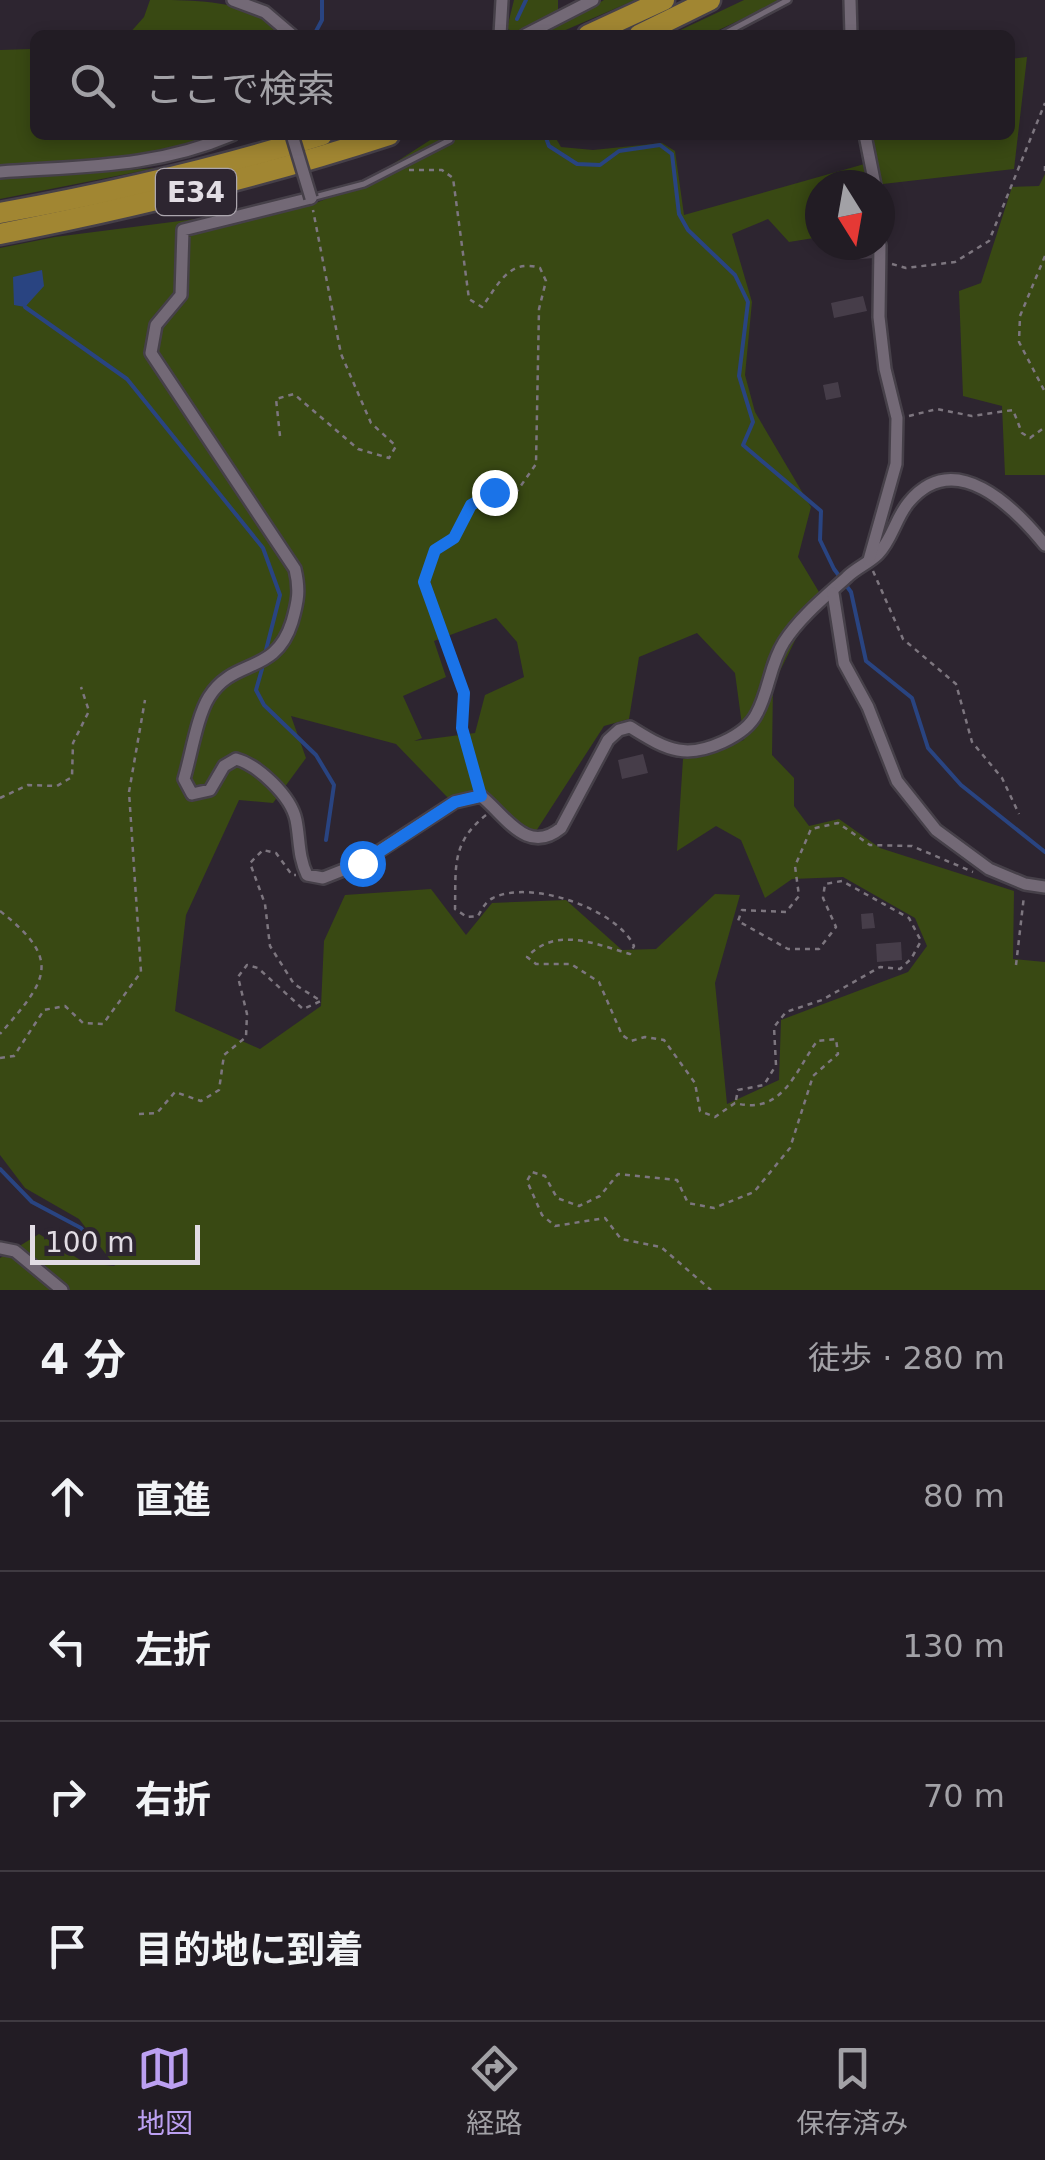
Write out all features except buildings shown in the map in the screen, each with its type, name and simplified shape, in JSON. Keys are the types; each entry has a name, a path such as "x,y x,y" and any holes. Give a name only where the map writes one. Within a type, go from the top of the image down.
{"highway":[{"path":"599,30 664,0"},
{"path":"649,30 710,0"},
{"name":"E34","path":"0,213 123,190 306,140"},
{"name":"E34","path":"0,234 138,207 373,140"}],"street":[{"path":"233,0 264,12 286,30"},
{"path":"500,30 502,0"},
{"path":"535,30 594,0"},
{"path":"850,0 851,30"},
{"path":"0,172 155,161 220,140"},
{"path":"294,140 311,198 184,230 181,295 156,324 151,353 295,569 300,594 286,642 270,658 226,678 208,698 184,778 192,794 210,790 224,766 236,759 250,763 288,801 296,817 299,858 307,875 323,878 362,863 455,802 481,796 520,835 537,840 550,837 560,828 608,740 618,730 630,728 680,751 702,748 742,732 757,714 782,645 800,620 847,576 880,553 909,501 934,483 965,480 988,489 1045,545"},
{"path":"866,140 872,170"},
{"path":"869,561 896,464 897,418 885,370 879,317 881,262"},
{"path":"835,590 844,663 868,707 898,782 936,830 989,869 1025,884 1045,887"},
{"path":"0,1248 15,1251 62,1290"}],"lane":[{"path":"731,30 788,0"},
{"path":"311,198 398,170 450,140"}],"path":[{"path":"881,262 906,268 954,262 989,240 1045,103"},
{"path":"1045,166 1045,174"},
{"path":"398,170 442,170 453,178 469,300 482,307 510,268 526,264 540,268 546,281 539,309 536,464 513,497 494,492 471,505 454,538 435,550 424,582 464,693 462,728 481,796"},
{"path":"280,436 276,399 294,394 358,449 390,458 396,446 370,423 341,354 311,198"},
{"path":"1045,256 1020,316 1019,342 1045,392"},
{"path":"897,418 937,410 972,416 1013,410 1022,433 1030,438 1045,427"},
{"path":"869,561 903,639 956,684 972,742 1002,778 1019,814"},
{"path":"0,798 28,785 57,786 72,777 73,743 88,710 82,687"},
{"path":"0,1058 14,1056 44,1010 65,1006 83,1023 103,1024 141,972 130,792 145,700"},
{"path":"494,807 470,827 456,853 456,909 468,917 478,916 490,899 513,892 567,896 628,933 634,946 630,954 572,938 537,946 527,956 536,964 570,964 599,982 622,1035 631,1041 645,1036 664,1040 695,1082 700,1111 715,1116 736,1103 754,1108 776,1100 817,1041 836,1039 838,1054 813,1076 790,1148 754,1192 714,1208 688,1203 677,1180 618,1174 600,1196 579,1206 557,1198 545,1176 532,1172 528,1181 542,1215 555,1226 605,1218 622,1239 661,1247 712,1290"},
{"path":"736,1103 738,1090 764,1084 776,1065 774,1027 786,1012 822,1000 880,967 900,969 921,941 909,918 842,881 825,884 823,898 836,926 819,949 788,950 738,921 742,910 786,912 798,896 795,866 810,828 838,823 870,845 912,846 969,873 989,869"},
{"path":"139,1114 157,1113 175,1092 201,1102 219,1090 224,1055 246,1037 247,1014 238,977 246,965 258,968 302,1009 321,1001 294,984 270,946 265,904 250,863 263,850 276,853 292,875 307,875"},
{"path":"1016,966 1025,884"},
{"path":"0,911 30,935 42,971 35,994 0,1034"}],"green space":[{"path":"150,0 207,2 258,15 283,30 132,30 144,17"},
{"path":"514,0 558,0 558,13 522,30 507,28"},
{"path":"604,0 635,0 566,30 551,30"},
{"path":"744,0 783,0 719,30 681,30"},
{"path":"30,49 30,140 198,140 166,152 0,167 0,50"},
{"path":"1027,57 1014,169 895,183 895,170 843,170 868,163 865,140 1015,140 1015,58"},
{"path":"430,140 557,140 561,147 593,150 662,143 675,151 684,215 805,181 805,239 789,242 768,219 732,234 752,302 745,375 755,412 811,507 798,557 819,592 773,685 772,755 794,778 794,806 809,826 839,819 880,848 1014,891 1013,959 1045,962 1045,1290 0,1290 0,1258 39,1234 85,1263 115,1266 79,1219 25,1188 0,1155 0,248 55,237 313,204 359,186","holes":["496,618 517,642 524,677 485,695 475,733 414,741 422,738 403,696 446,677 434,641","697,633 735,673 744,740 683,759 677,851 716,826 741,840 765,898 792,879 843,877 915,918 927,946 908,972 781,1020 779,1080 727,1104 715,983 740,895 715,894 656,949 622,950 566,900 492,903 466,935 431,889 345,895 324,941 321,1006 260,1049 175,1011 186,915 239,800 273,803 306,758 291,716 396,744 450,800 486,792 529,842 604,726 629,719 639,657"]},
{"path":"157,168 0,199 0,179"},
{"path":"1045,174 1045,475 1005,475 1002,406 963,396 959,291 981,283 1012,187 1039,186"}],"water":[{"path":"42,270 44,286 25,307 14,305 13,277"}],"waterway":[{"path":"317,30 322,20 322,0"},
{"path":"517,19 526,0"},
{"path":"547,140 549,146 577,164 600,165 619,151 660,145 672,154 679,214 688,230 735,275 748,302 739,376 753,422 743,445 821,511 820,540 851,592 866,661 912,698 928,748 961,785 1045,852"},
{"path":"25,307 127,379 263,548 280,595 265,654"},
{"path":"262,669 256,690 264,705 316,755 334,785 326,840"},
{"path":"0,1169 32,1202 81,1228 97,1246"}],"route":[{"path":"362,863 455,802 481,796 462,728 464,693 424,582 435,550 454,538 471,505 494,492"}]}
